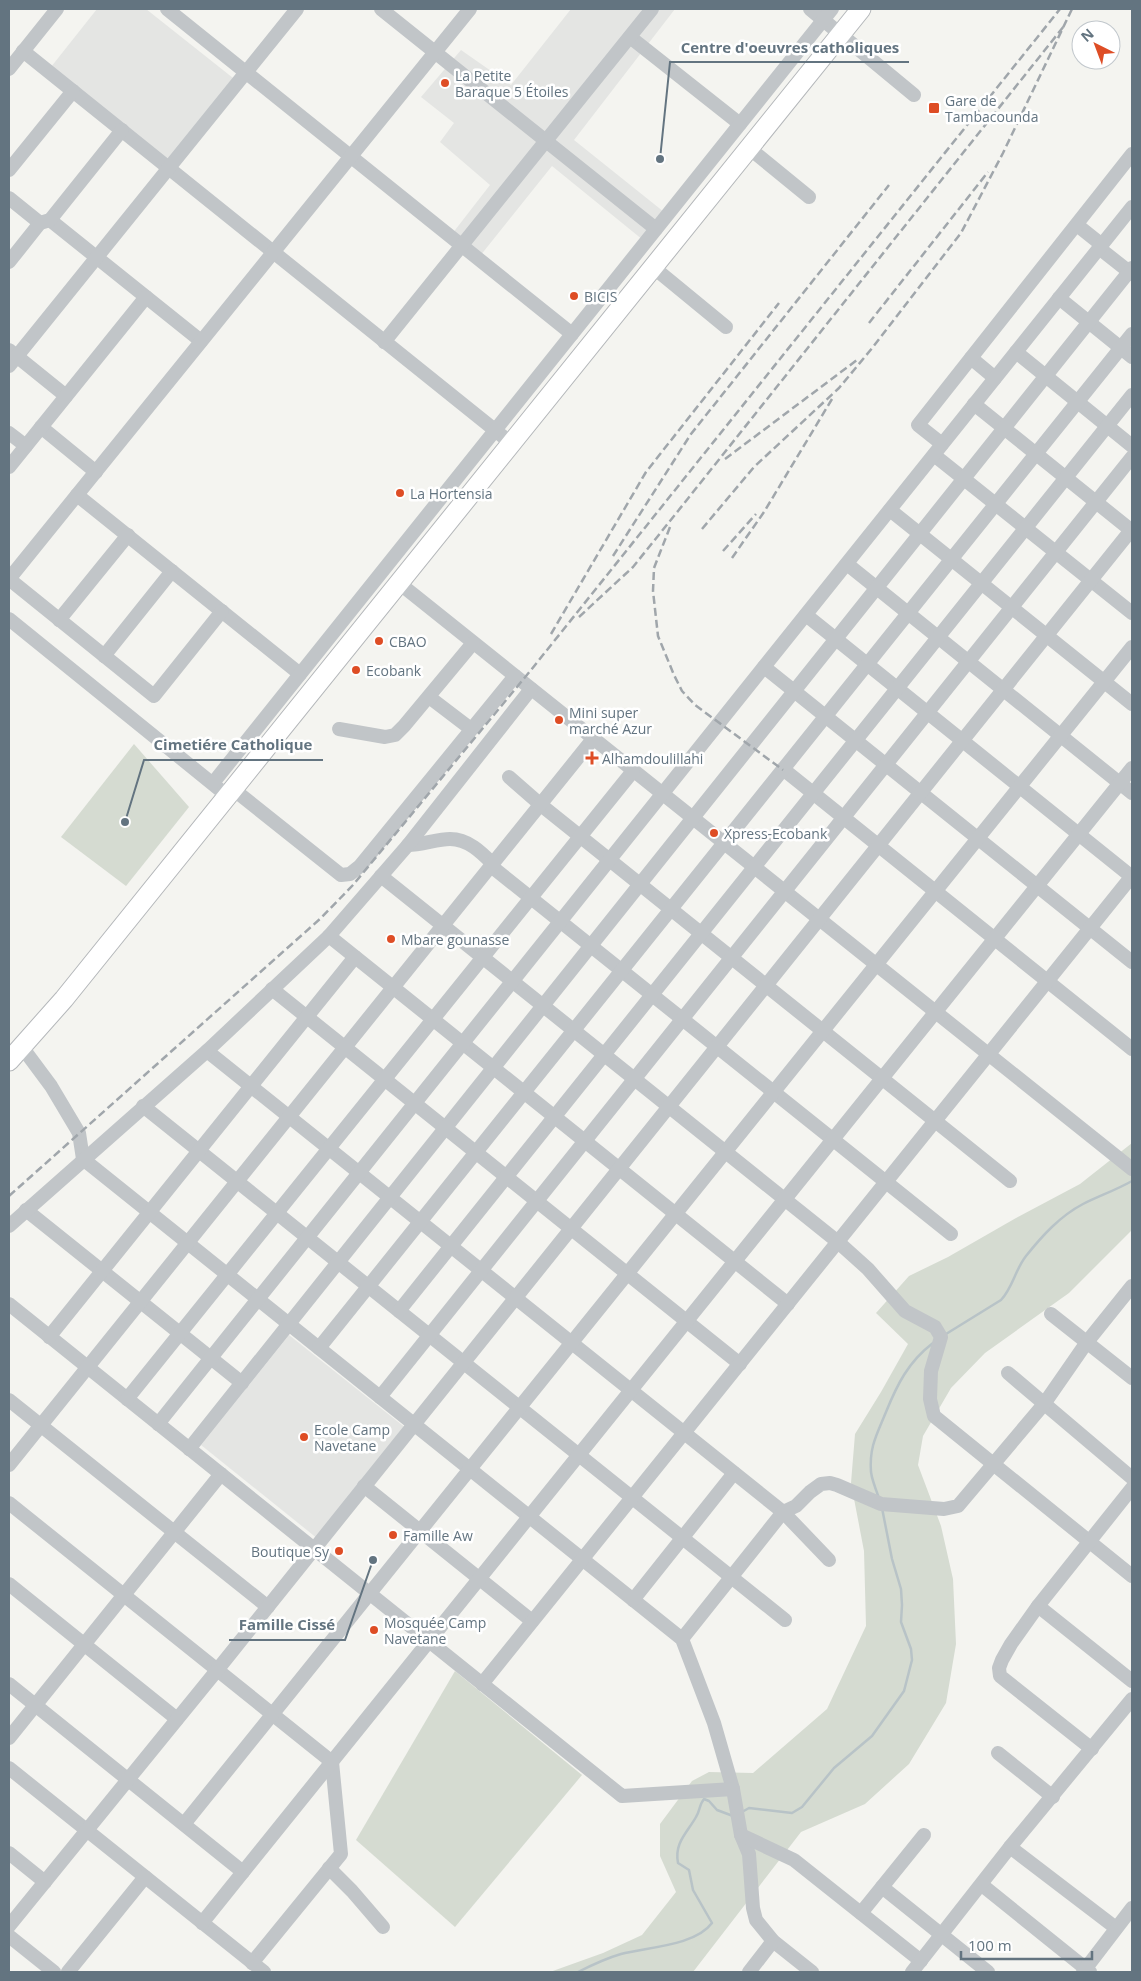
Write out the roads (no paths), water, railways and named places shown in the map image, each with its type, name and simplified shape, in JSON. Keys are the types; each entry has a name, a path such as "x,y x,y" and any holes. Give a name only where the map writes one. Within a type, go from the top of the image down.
{"highway":[{"path":"9,1061 64,999 861,9"}],"street":[{"path":"9,69 57,9"},
{"path":"167,9 572,334"},
{"path":"66,396 11,358 96,258 297,9"},
{"path":"381,9 656,229"},
{"path":"222,611 154,696 9,579 470,9"},
{"path":"384,342 652,9"},
{"path":"810,9 828,14 841,34 914,95"},
{"path":"213,784 828,14"},
{"path":"630,36 740,124"},
{"path":"23,51 511,444"},
{"path":"9,170 72,91"},
{"path":"9,262 122,130"},
{"path":"749,148 808,197"},
{"path":"1132,154 918,425 964,479 1132,613"},
{"path":"9,198 45,221 96,258 201,342"},
{"path":"158,1424 1132,207"},
{"path":"189,1449 1131,271 1076,225"},
{"path":"653,268 726,327"},
{"path":"9,467 146,297"},
{"path":"1059,298 1132,357"},
{"path":"319,1348 1132,334"},
{"path":"1016,352 1132,446"},
{"path":"971,358 995,378"},
{"path":"398,1311 1132,395"},
{"path":"9,1926 268,1607 1132,530 974,404"},
{"path":"41,427 96,472"},
{"path":"9,433 26,446"},
{"path":"380,1396 1132,457"},
{"path":"77,494 300,674"},
{"path":"890,510 1132,704"},
{"path":"59,620 128,535"},
{"path":"847,564 1132,793"},
{"path":"104,656 172,571"},
{"path":"399,583 988,1056 1132,1169"},
{"path":"482,1684 1132,877 806,615"},
{"path":"9,619 213,784 230,792 340,875 350,874 360,866 515,676"},
{"path":"339,729 385,737 391,736 404,726 473,643"},
{"path":"184,1824 1132,647"},
{"path":"764,667 1132,962"},
{"path":"9,1226 207,1051 329,936 408,846 531,689"},
{"path":"429,697 471,729"},
{"path":"9,1465 593,739"},
{"path":"202,1923 1132,768"},
{"path":"783,769 1132,1049"},
{"path":"127,1399 632,771"},
{"path":"509,777 541,805 1010,1181"},
{"path":"408,846 450,839 464,841 474,846 492,865 530,898 950,1234"},
{"path":"381,876 838,1242 868,1269 905,1311 935,1327 941,1334 941,1342 932,1362 931,1371 930,1399 934,1416 1132,1576"},
{"path":"329,936 788,1304"},
{"path":"49,1337 355,957"},
{"path":"272,989 740,1364"},
{"path":"22,1047 51,1086 79,1133 84,1159 682,1639 714,1723 733,1789 741,1835 748,1854 753,1908 756,1920 773,1941 812,1972"},
{"path":"207,1051 783,1512 829,1560"},
{"path":"144,1106 785,1620"},
{"path":"26,1210 242,1383"},
{"path":"682,1639 783,1512 796,1506 821,1484 837,1485 881,1504 952,1509 958,1506 995,1465 1044,1404 1087,1342 1132,1286"},
{"path":"9,1304 622,1796 733,1789"},
{"path":"1051,1314 1132,1378"},
{"path":"1008,1373 1132,1478"},
{"path":"9,1400 268,1607"},
{"path":"633,1600 734,1473"},
{"path":"9,1738 221,1474"},
{"path":"364,1486 532,1621"},
{"path":"1092,1749 1000,1676 999,1668 1006,1651 1038,1606 1132,1488"},
{"path":"9,1503 332,1762 340,1854 252,1963"},
{"path":"9,1584 177,1719"},
{"path":"1038,1606 1132,1681"},
{"path":"9,1684 244,1872"},
{"path":"741,1835 794,1860 861,1913 916,1967 1010,1847 1132,1699"},
{"path":"998,1753 1053,1797"},
{"path":"9,1768 264,1972"},
{"path":"861,1913 924,1835"},
{"path":"1010,1847 1116,1928"},
{"path":"9,1853 45,1882"},
{"path":"329,1868 384,1927"},
{"path":"68,1972 145,1877"},
{"path":"982,1885 1086,1971 1132,1908"},
{"path":"882,1887 988,1972"},
{"path":"9,1936 54,1972"},
{"path":"748,1972 773,1941"}],"waterway":[{"path":"946,1334 1001,1300 1026,1256 1059,1220 1083,1204 1132,1181"},
{"path":"879,1498 871,1472 871,1455 874,1441 904,1374 924,1350 933,1343"},
{"path":"742,1812 749,1808 792,1813 802,1807 834,1768 872,1736 904,1691 912,1660 911,1649 901,1622 901,1589 892,1559 882,1508"},
{"path":"578,1972 621,1954 694,1937 712,1923 693,1890 689,1870 678,1863 678,1850 704,1799 709,1801 717,1810 733,1816"}],"railway":[{"path":"9,1196 321,918 353,885 531,670 1060,9"},
{"path":"702,529 754,467 839,388 961,233 1003,153 1072,9"},
{"path":"579,617 633,567 1064,26"},
{"path":"869,323 988,172"},
{"path":"613,556 691,434 889,185"},
{"path":"551,634 646,472 779,303"},
{"path":"725,459 857,360"},
{"path":"732,558 764,512 832,399"},
{"path":"723,551 756,514"},
{"path":"670,527 654,568 653,591 658,636 674,675 682,691 695,705 783,770"}],"place":[{"name":"La Petite Baraque 5 Étoiles","path":"445,83"},
{"name":"Gare de Tambacounda","path":"934,108"},
{"name":"Centre d'oeuvres catholiques","path":"660,159"},
{"name":"BICIS","path":"574,296"},
{"name":"La Hortensia","path":"400,493"},
{"name":"CBAO","path":"379,641"},
{"name":"Ecobank","path":"356,670"},
{"name":"Mini super marché Azur","path":"559,720"},
{"name":"Alhamdoulillahi","path":"592,758"},
{"name":"Cimetiére Catholique","path":"125,822"},
{"name":"Xpress-Ecobank","path":"714,833"},
{"name":"Mbare gounasse","path":"391,939"},
{"name":"Ecole Camp Navetane","path":"304,1437"},
{"name":"Famille Aw","path":"393,1535"},
{"name":"Boutique Sy","path":"339,1551"},
{"name":"Famille Cissé","path":"373,1560"},
{"name":"Mosquée Camp Navetane","path":"374,1630"}]}
